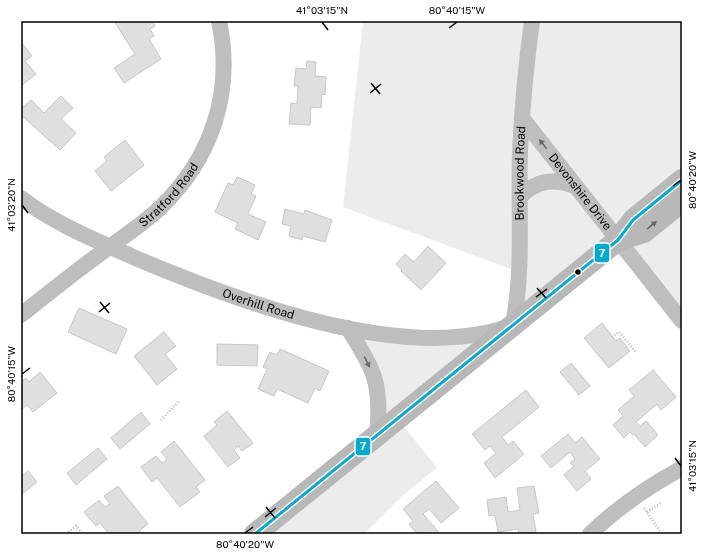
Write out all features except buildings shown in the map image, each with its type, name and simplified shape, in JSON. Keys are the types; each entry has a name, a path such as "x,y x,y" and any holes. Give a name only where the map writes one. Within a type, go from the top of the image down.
{"street":[{"name":"Stratford Road","path":"21,315 161,207 185,181 203,152 216,120 222,94 224,58 219,21"},
{"name":"Brookwood Road","path":"513,325 518,301 519,282 522,118 526,66 532,21"},
{"name":"Devonshire Drive","path":"522,118 682,321"},
{"path":"255,534 618,240 633,220 682,180"},
{"path":"520,197 528,188 536,184 551,181 576,186"},
{"name":"Overhill Road","path":"21,198 50,217 173,274 224,293 278,310 348,328 394,336 439,338 479,335 495,332 513,325"},
{"path":"618,240 644,232 682,201"},
{"path":"348,328 368,362 375,378 379,414 377,436"},
{"path":"590,534 609,516 651,485 682,468"}],"path":[{"path":"612,337 619,332 636,352"},
{"path":"161,420 179,401"},
{"path":"636,496 662,534"},
{"path":"647,512 662,502"},
{"path":"66,534 76,526 83,534"}],"shaded area":[{"path":"363,21 682,21 682,321 618,240 398,419 437,468 402,496 364,534 255,534 377,436 377,394 348,328 394,336 513,325 519,272 343,207"}],"transit line":[{"name":"7","path":"255,534 618,240 633,220 682,180"}]}
